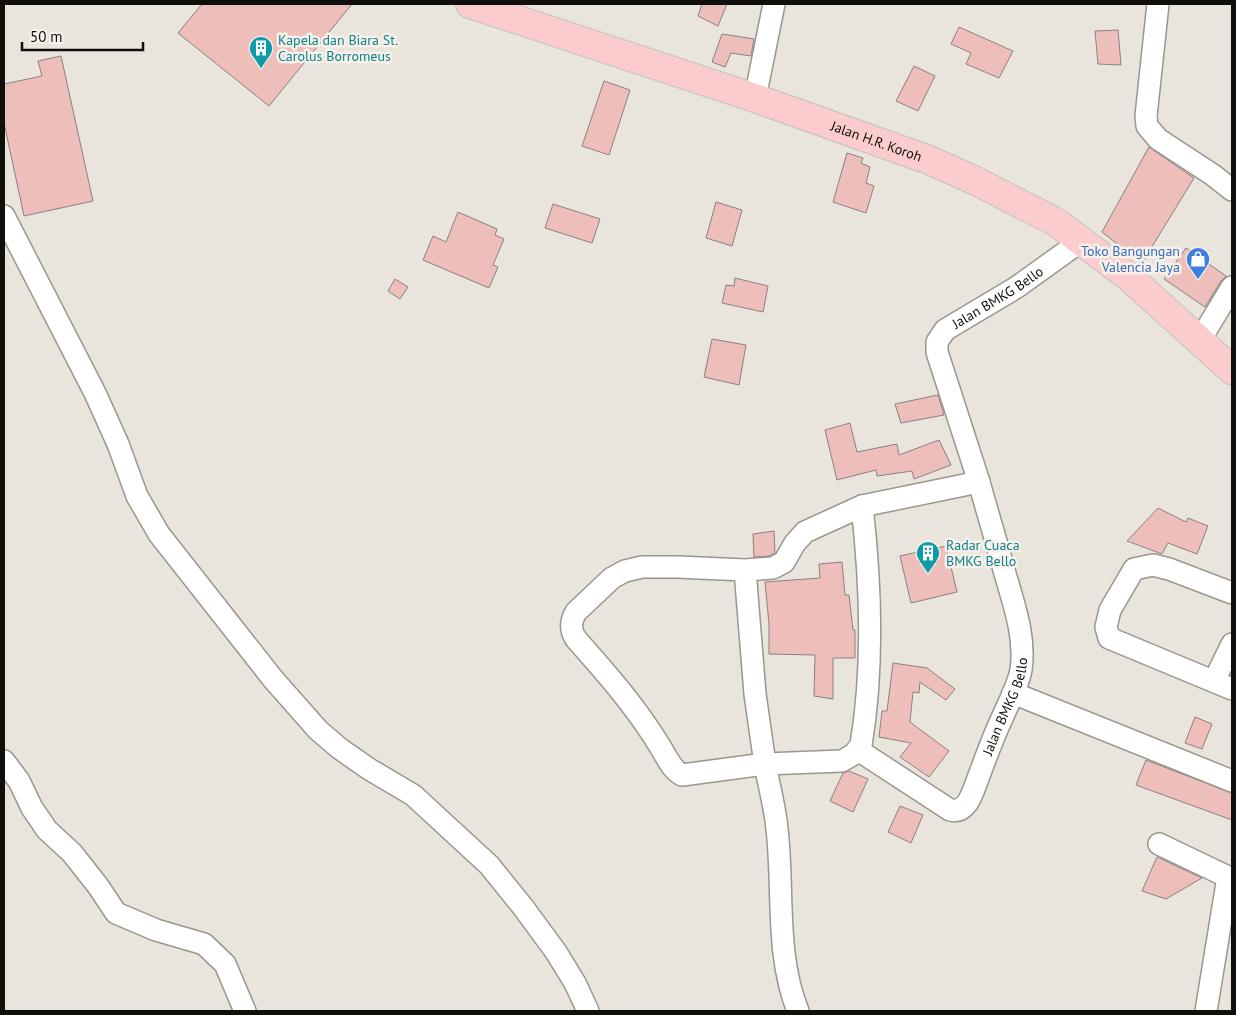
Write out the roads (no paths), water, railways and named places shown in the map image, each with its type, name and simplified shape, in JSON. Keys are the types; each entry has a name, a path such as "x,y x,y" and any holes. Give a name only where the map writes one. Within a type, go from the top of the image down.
{"main road":[{"name":"Jalan H.R. Koroh","path":"470,4 755,98 937,163 1056,222 1129,277 1232,370"}],"street":[{"path":"755,98 774,4"},
{"path":"1158,4 1146,116 1147,126 1158,139 1213,174 1232,190"},
{"path":"4,216 95,393 118,444 136,496 159,534 273,679 318,730 339,748 369,769 413,795 489,865 556,952 588,1011"},
{"name":"Jalan BMKG Bello","path":"858,750 950,810 962,809 971,795 1020,672 1022,639 1016,611 979,482 937,352 937,342 945,330 1017,287 1082,241"},
{"path":"1200,340 1232,287"},
{"path":"862,506 868,577 870,671 863,736 858,750 842,761 765,764 693,775 680,774 666,758 648,726 620,688 576,640 571,625 576,612 612,578 625,571 642,568 678,567 745,570 773,568 784,562 799,537 811,529 862,506 979,482"},
{"path":"1232,593 1170,569 1152,565 1134,569 1110,610 1106,627 1109,638 1223,685 1232,644"},
{"path":"745,570 755,694 777,828 784,946 790,983 798,1011"},
{"path":"1013,693 1232,781"},
{"path":"4,761 19,781 32,808 47,830 78,860 116,913 156,930 204,944 225,964 245,1011"},
{"path":"1159,844 1230,877 1206,1011"}],"place":[{"name":"Kapela dan Biara St. Carolus Borromeus","path":"261,69"},
{"name":"Toko Bangungan Valencia Jaya","path":"1198,280"},
{"name":"Radar Cuaca BMKG Bello","path":"928,574"}]}
